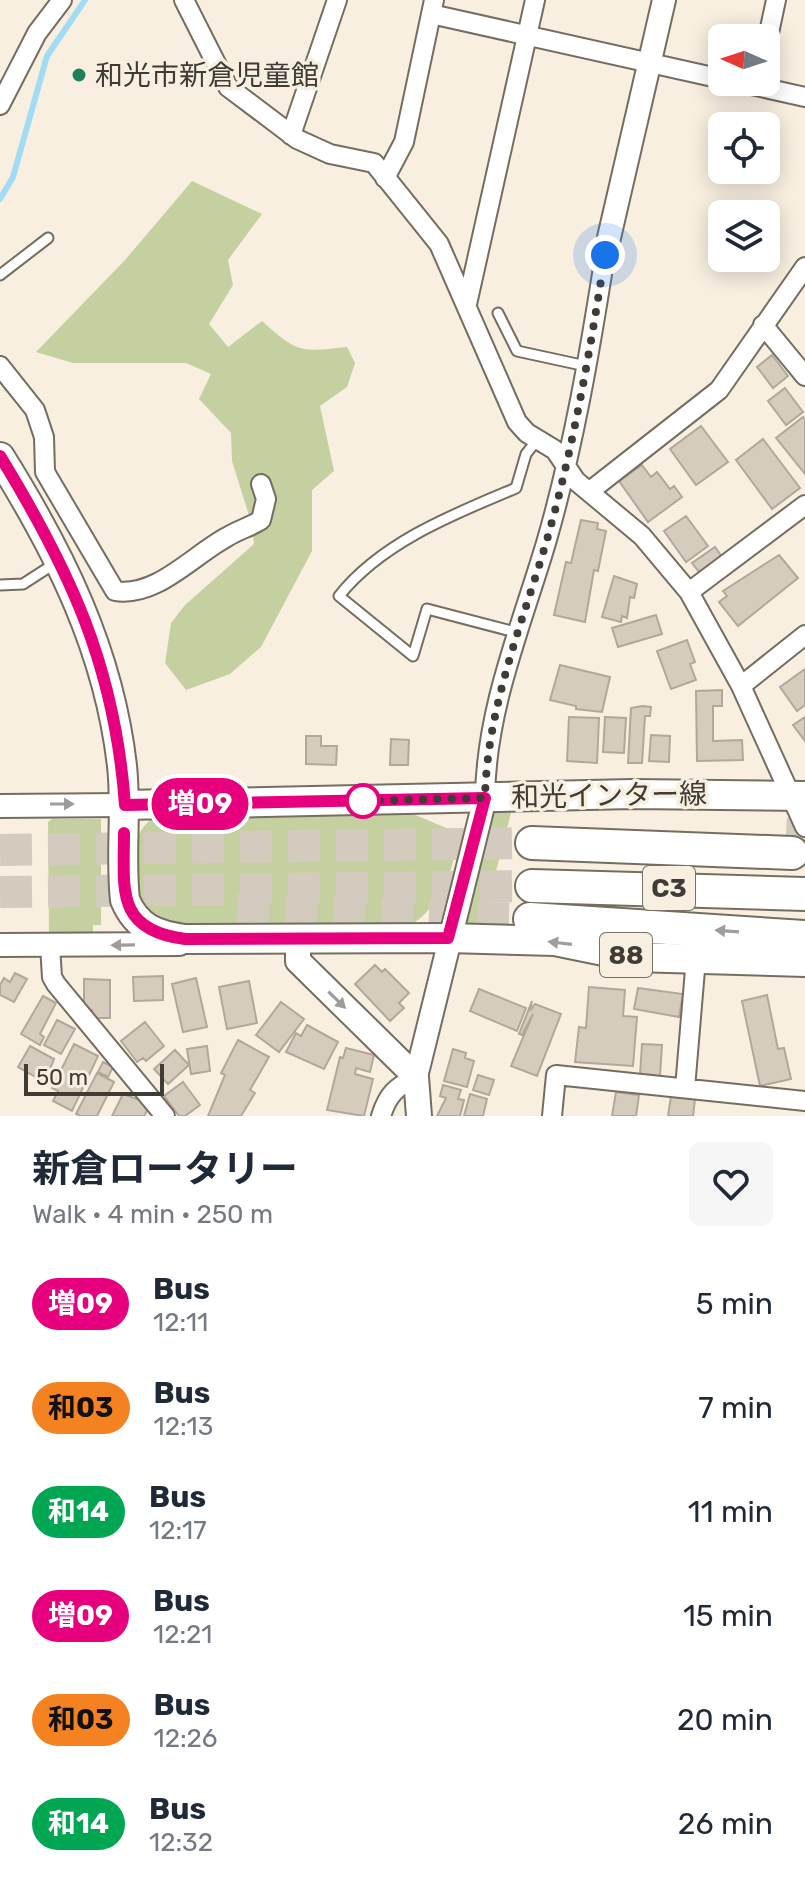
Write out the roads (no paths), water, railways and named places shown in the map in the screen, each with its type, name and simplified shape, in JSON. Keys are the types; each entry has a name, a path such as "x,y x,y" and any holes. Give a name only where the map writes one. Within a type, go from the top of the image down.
{"highway":[{"name":"C3","path":"532,843 578,845 794,838"},
{"name":"C3","path":"532,886 805,894"},
{"path":"530,919 805,937"}],"main road":[{"name":"88","path":"0,457 60,560 78,598 108,690 125,805 125,900 135,918 149,930 172,937 229,939 555,941 633,957 805,962"},
{"name":"和光インター線","path":"125,805 797,796"},
{"path":"298,938 298,961 416,1077 419,1116"}],"street":[{"path":"0,105 37,33 62,0"},
{"path":"184,0 228,87 291,135 330,154 374,163 439,244 517,422 537,440 555,450 576,481 642,536 689,592 797,796 794,838"},
{"path":"291,135 337,0"},
{"path":"467,304 535,0"},
{"path":"381,1116 387,1098 396,1087 416,1077 485,798 485,762 515,632 546,544 586,366 605,255 664,0"},
{"path":"771,24 776,0"},
{"path":"385,178 404,142 432,7 526,35 708,76"},
{"path":"780,90 805,97"},
{"path":"590,491 719,390 805,267"},
{"path":"763,325 805,376"},
{"path":"0,350 8,362 5,372 26,395 40,422 45,472 115,591 125,593 160,581 227,536 261,520 266,499 261,484"},
{"path":"689,592 805,505"},
{"path":"741,686 805,635"},
{"path":"2,801 125,805"},
{"path":"0,945 182,944 229,939"},
{"path":"50,946 52,977 56,984 165,1116"},
{"path":"685,1088 696,958"},
{"path":"552,1116 556,1075 805,1101"}],"lane":[{"path":"0,275 48,238"},
{"path":"498,313 517,351 586,366"},
{"path":"515,632 427,609 413,656 339,596 358,571 443,519 516,488 526,454 537,440"},
{"path":"0,585 23,584 60,560"}],"waterway":[{"path":"0,199 13,177 47,56 85,0"}],"tunnel":[{"path":"786,834 805,835"},
{"path":"0,850 532,843"},
{"path":"0,892 532,886"},
{"path":"237,909 530,919"}],"place":[{"name":"和光市新倉児童館","path":"79,75"}]}
